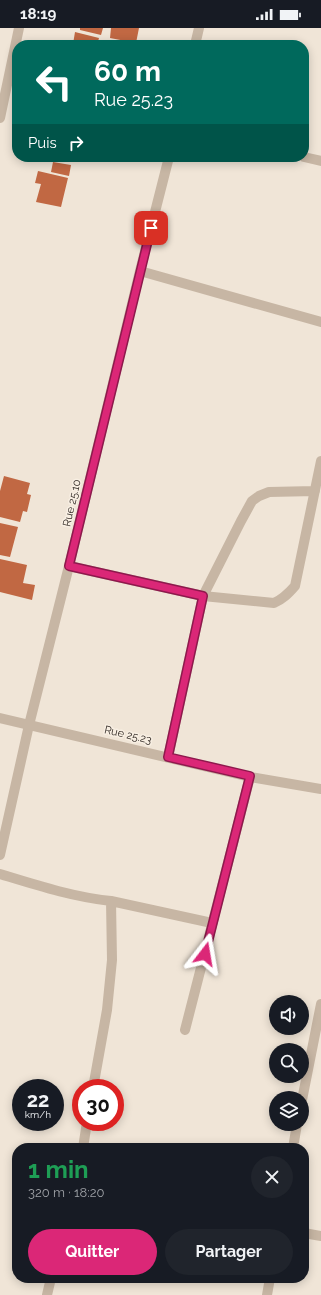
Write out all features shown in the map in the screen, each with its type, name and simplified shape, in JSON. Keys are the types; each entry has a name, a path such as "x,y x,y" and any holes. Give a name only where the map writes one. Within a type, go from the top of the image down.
{"street":[{"path":"16,40 19,28"},
{"path":"196,40 199,28"},
{"path":"0,118 12,61"},
{"path":"309,158 321,161"},
{"name":"Rue 25.10","path":"0,855 29,724 168,162"},
{"path":"140,271 321,322"},
{"path":"69,566 203,596 274,603 282,600 295,586 321,461"},
{"path":"168,757 203,596 252,501 269,492 315,491"},
{"name":"Rue 25.23","path":"0,718 250,776 321,789"},
{"path":"185,1030 250,776"},
{"path":"0,874 97,900 111,901 212,923"},
{"path":"95,1079 107,1010 112,960 111,901"},
{"path":"304,1091 321,1004"},
{"path":"84,1143 86,1131"},
{"path":"294,1143 296,1131"},
{"path":"309,1234 321,1236"},
{"path":"47,1295 50,1283"},
{"path":"267,1295 269,1283"}],"building":[{"path":"80,28 103,28 101,35 80,30"},
{"path":"111,28 139,28 137,40 120,40 110,38"},
{"path":"75,32 99,38 98,40 74,40"},
{"path":"53,162 71,165 69,176 51,172"},
{"path":"38,171 68,178 61,207 36,202 41,184 35,183"},
{"path":"4,476 30,483 27,494 31,495 27,512 23,511 20,522 0,517 0,491"},
{"path":"0,523 18,527 10,557 0,555"},
{"path":"0,559 27,565 23,583 35,585 32,600 0,592"}],"route":[{"path":"151,228 69,566 203,596 168,757 250,776 205,954"}]}
